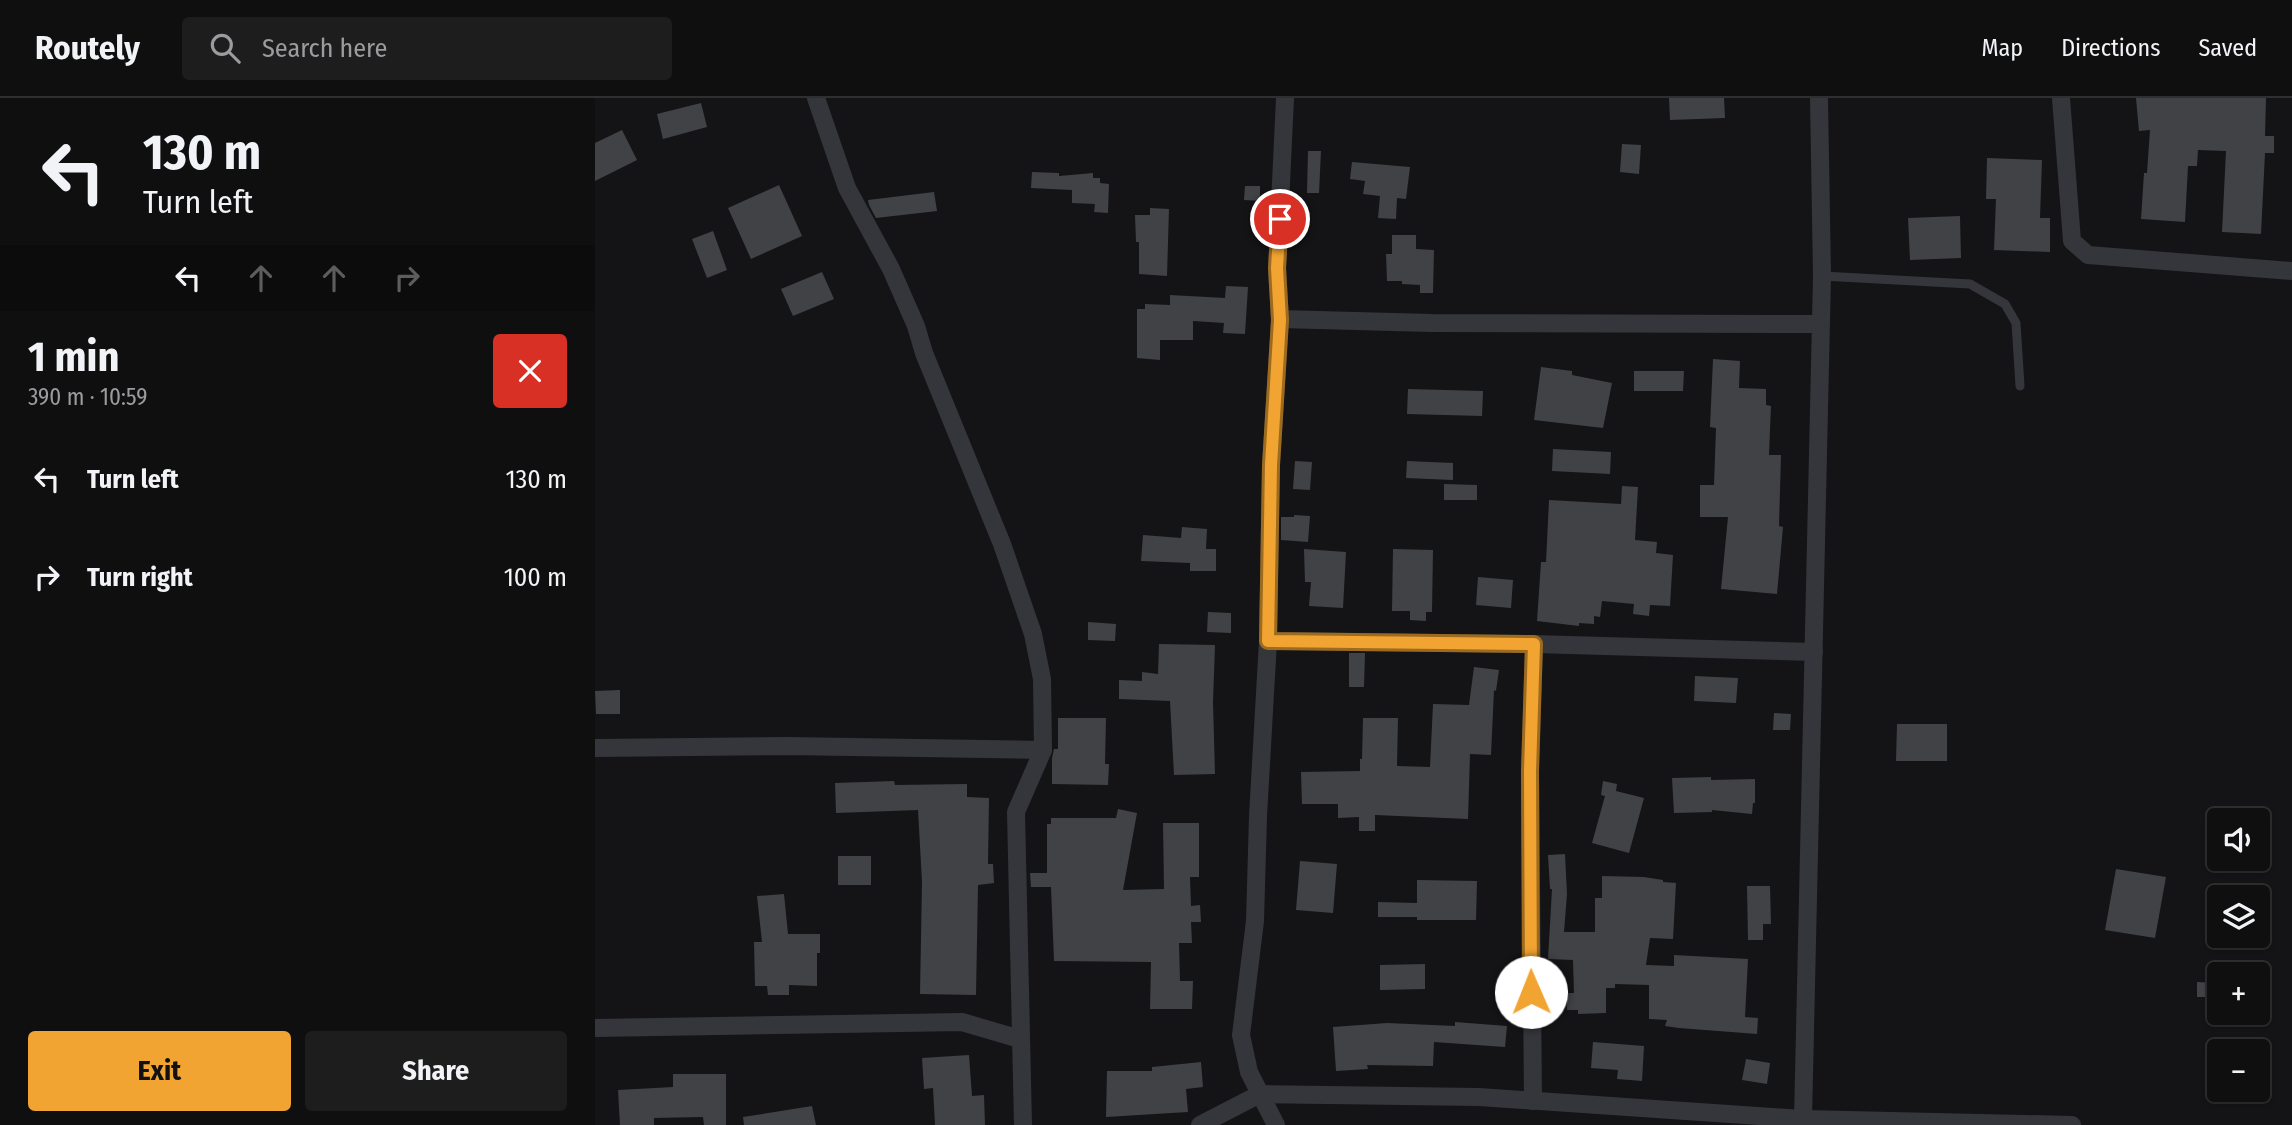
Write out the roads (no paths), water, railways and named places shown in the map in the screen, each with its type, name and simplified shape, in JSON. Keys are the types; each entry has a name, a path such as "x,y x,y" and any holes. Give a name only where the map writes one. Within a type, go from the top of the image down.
{"street":[{"path":"816,98 847,188 891,269 916,326 924,354 992,520 1033,634 1042,680 1043,750 1016,812 1023,1125"},
{"path":"1276,1125 1249,1072 1241,1035 1255,921 1268,641 1271,465 1280,320 1277,268 1285,98"},
{"path":"1803,1119 1822,276 1819,98"},
{"path":"2061,98 2073,241 2088,255 2292,271"},
{"path":"1280,320 1820,324"},
{"path":"1268,641 1534,644 1814,652"},
{"path":"1533,1101 1530,771 1534,644"},
{"path":"595,748 786,746 1043,750"},
{"path":"595,1028 962,1022 1020,1039"},
{"path":"1200,1125 1260,1094 1479,1097 1803,1119 2072,1125"}],"lane":[{"path":"1822,276 1969,284 2005,304 2016,323 2020,386"}]}
